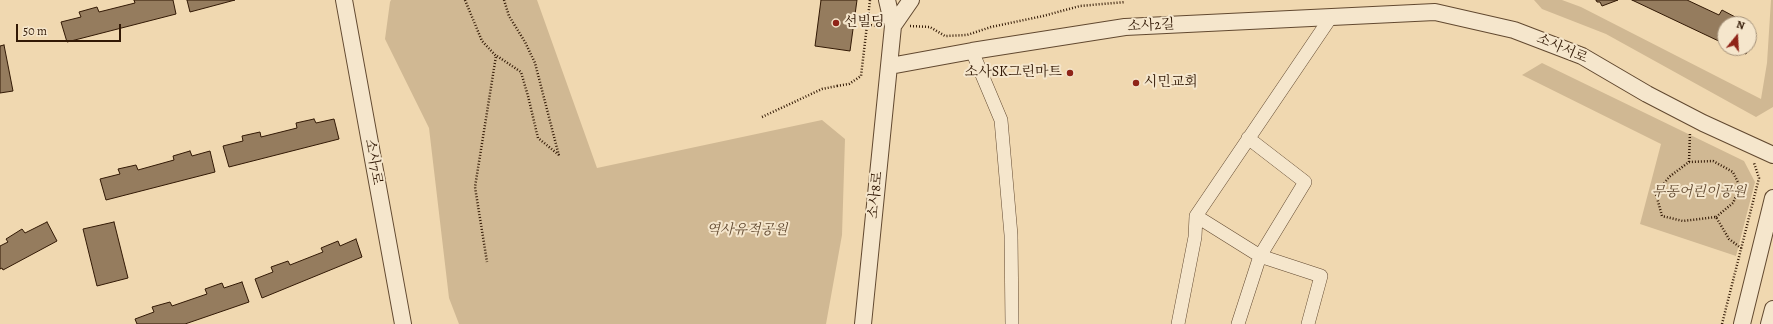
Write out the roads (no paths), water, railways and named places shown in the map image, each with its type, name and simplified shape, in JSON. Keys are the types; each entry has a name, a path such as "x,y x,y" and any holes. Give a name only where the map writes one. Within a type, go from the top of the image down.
{"street":[{"name":"소사7로","path":"344,0 403,324"},
{"path":"887,0 893,26"},
{"path":"893,26 911,0"},
{"name":"소사서로","path":"1331,17 1435,12 1514,30 1582,56 1702,124 1773,155"},
{"path":"1178,324 1195,237 1196,216 1331,17"},
{"name":"소사2길","path":"890,66 972,51 1125,27 1331,17"},
{"name":"소사8로","path":"863,324 893,26"},
{"path":"972,51 1001,120 1011,235 1012,324"},
{"path":"1238,324 1260,256 1305,182 1248,138"},
{"path":"1742,324 1773,198"},
{"path":"1196,216 1260,256 1321,276 1308,324"},
{"path":"1769,324 1773,308"}],"place":[{"name":"선빌딩","path":"836,23"},
{"name":"소사SK그린마트","path":"1070,73"},
{"name":"시민교회","path":"1136,83"}],"park label":[{"name":"무동어린이공원","path":"1699,193"},
{"name":"역사유적공원","path":"747,231"}]}
